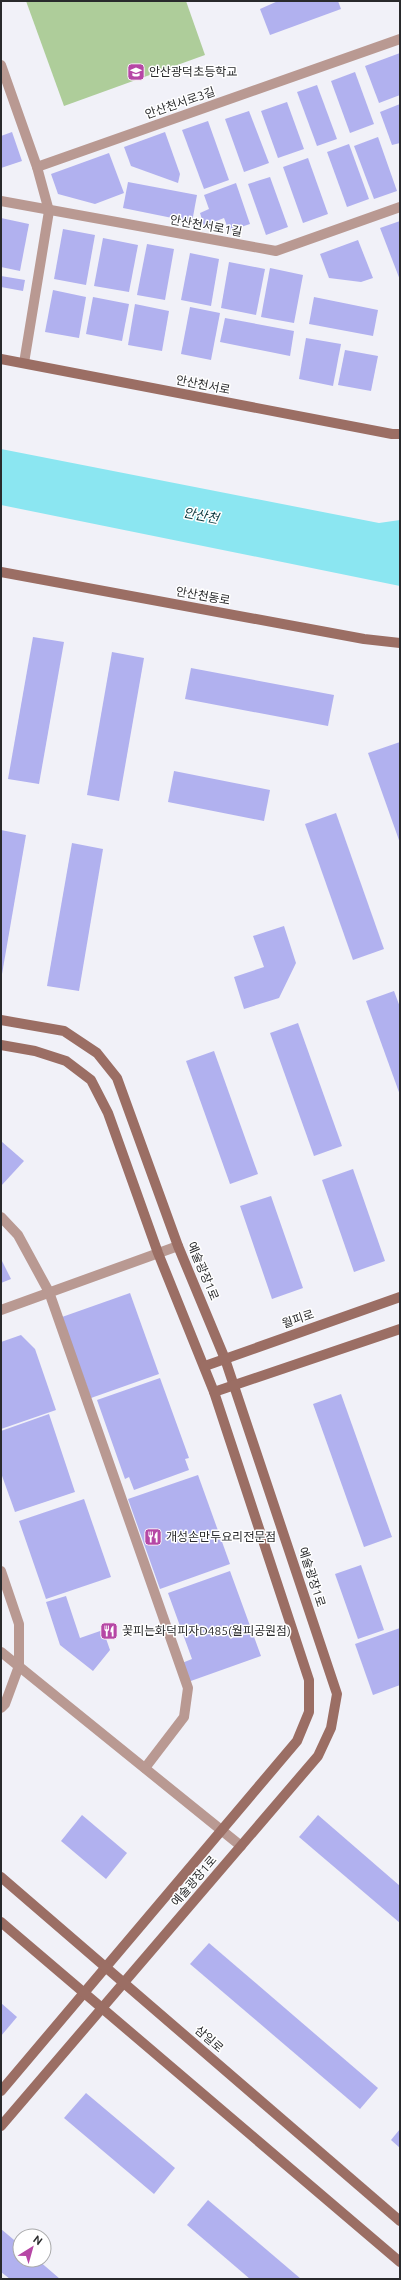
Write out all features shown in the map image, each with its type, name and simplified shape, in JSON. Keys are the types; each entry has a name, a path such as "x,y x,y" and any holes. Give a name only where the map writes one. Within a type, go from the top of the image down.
{"street":[{"name":"안산천서로3길","path":"37,167 400,39"},
{"path":"1,65 37,167 49,211 24,363"},
{"name":"안산천서로1길","path":"1,201 49,211 276,251 400,206"},
{"name":"안산천서로","path":"1,359 392,434 400,434"},
{"name":"안산천동로","path":"1,572 364,639 400,643"},
{"name":"예술광장1로","path":"1,1020 64,1031 97,1053 117,1078 178,1246 225,1359 337,1694 332,1728 318,1756 1,2126"},
{"name":"예술광장1로","path":"1,1045 35,1051 66,1061 91,1080 108,1113 158,1253 205,1366 309,1680 309,1712 297,1741 1,2091"},
{"path":"1,1217 18,1235 49,1292 188,1688 184,1717 145,1768"},
{"path":"1,1310 178,1246"},
{"name":"월피로","path":"205,1366 400,1297"},
{"path":"214,1392 400,1329"},
{"path":"1,1571 19,1624 19,1666 5,1704 1,1708"},
{"path":"1,1652 241,1846"},
{"name":"삼일로","path":"1,1877 125,1982 400,2221"},
{"path":"1,1922 400,2262"}],"green space":[{"path":"26,1 186,1 205,55 64,106"}],"water":[{"name":"안산천","path":"1,449 379,523 400,520 400,586 1,505"}],"building":[{"path":"278,1 338,1 341,9 270,35 260,9"},
{"path":"400,53 400,95 379,103 365,66"},
{"path":"355,72 374,124 350,133 331,81"},
{"path":"317,85 337,139 317,146 297,92"},
{"path":"287,102 304,149 278,158 261,111"},
{"path":"400,104 400,143 392,145 380,112"},
{"path":"249,111 269,163 244,172 225,119"},
{"path":"208,121 229,180 204,189 182,130"},
{"path":"12,132 22,161 1,168 1,136"},
{"path":"165,132 180,174 178,183 131,166 124,147"},
{"path":"378,137 397,191 374,199 354,146"},
{"path":"349,144 369,199 347,207 327,152"},
{"path":"109,153 124,193 95,204 58,194 51,174"},
{"path":"308,158 328,214 303,223 283,167"},
{"path":"270,177 288,227 266,235 248,184"},
{"path":"128,182 197,195 192,222 123,208"},
{"path":"236,183 250,224 229,231 224,218 204,226 200,213 209,209 204,195"},
{"path":"1,218 29,224 20,271 1,267"},
{"path":"400,221 400,280 380,228"},
{"path":"63,229 95,235 86,285 54,279"},
{"path":"103,238 138,245 129,292 94,286"},
{"path":"358,240 373,278 361,282 329,278 320,254"},
{"path":"147,244 174,249 165,300 137,295"},
{"path":"190,253 219,259 211,306 181,300"},
{"path":"229,262 265,269 256,315 221,308"},
{"path":"270,268 303,275 294,323 261,317"},
{"path":"1,276 25,280 23,291 1,287"},
{"path":"53,290 86,297 79,338 45,332"},
{"path":"93,297 129,304 122,341 86,334"},
{"path":"314,297 378,310 373,336 309,324"},
{"path":"135,304 169,311 162,351 128,345"},
{"path":"190,307 220,313 211,360 181,354"},
{"path":"225,318 294,331 290,356 220,342"},
{"path":"306,338 341,344 333,386 299,379"},
{"path":"345,350 378,356 371,391 338,385"},
{"path":"33,637 64,642 39,784 8,779"},
{"path":"112,652 144,658 119,801 87,795"},
{"path":"191,668 334,695 328,726 185,699"},
{"path":"400,742 400,843 368,753"},
{"path":"174,771 270,790 264,821 168,802"},
{"path":"336,813 384,949 353,960 305,824"},
{"path":"1,830 26,835 2,974 1,974"},
{"path":"72,843 103,849 79,991 47,986"},
{"path":"284,926 296,963 279,998 244,1009 234,977 264,967 253,936"},
{"path":"394,991 400,1007 400,1095 366,1001"},
{"path":"298,1023 342,1146 314,1156 270,1033"},
{"path":"214,1051 258,1174 230,1184 186,1061"},
{"path":"1,1141 24,1161 1,1186"},
{"path":"353,1169 385,1261 354,1272 322,1180"},
{"path":"271,1196 303,1288 272,1299 240,1206"},
{"path":"1,1259 11,1279 1,1283"},
{"path":"130,1293 159,1374 91,1398 62,1317"},
{"path":"21,1335 35,1349 56,1410 1,1429 1,1342"},
{"path":"160,1378 189,1458 185,1459 189,1470 134,1490 129,1477 125,1479 97,1400"},
{"path":"341,1394 392,1537 364,1547 313,1404"},
{"path":"49,1414 75,1492 15,1512 1,1473 1,1431"},
{"path":"198,1475 230,1564 160,1589 128,1499"},
{"path":"84,1499 111,1577 46,1599 19,1521"},
{"path":"361,1565 384,1630 358,1639 335,1574"},
{"path":"230,1571 261,1656 188,1682 182,1663 192,1659 168,1593"},
{"path":"66,1596 80,1638 103,1630 110,1650 93,1671 60,1645 46,1602"},
{"path":"400,1628 400,1685 373,1695 355,1644"},
{"path":"82,1815 127,1853 106,1879 61,1841"},
{"path":"318,1815 400,1886 400,1923 299,1837"},
{"path":"209,1943 378,2088 360,2109 190,1964"},
{"path":"1,2003 17,2017 1,2036"},
{"path":"86,2093 175,2168 154,2194 64,2118"},
{"path":"400,2129 400,2148 391,2140"},
{"path":"208,2200 301,2279 250,2279 187,2225"},
{"path":"1,2229 12,2238 12,2268 47,2268 60,2279 10,2279 1,2272"}],"place":[{"name":"안산광덕초등학교","path":"136,72"},
{"name":"개성손만두요리전문점","path":"153,1537"},
{"name":"꽃피는화덕피자D485(월피공원점)","path":"109,1631"}]}
